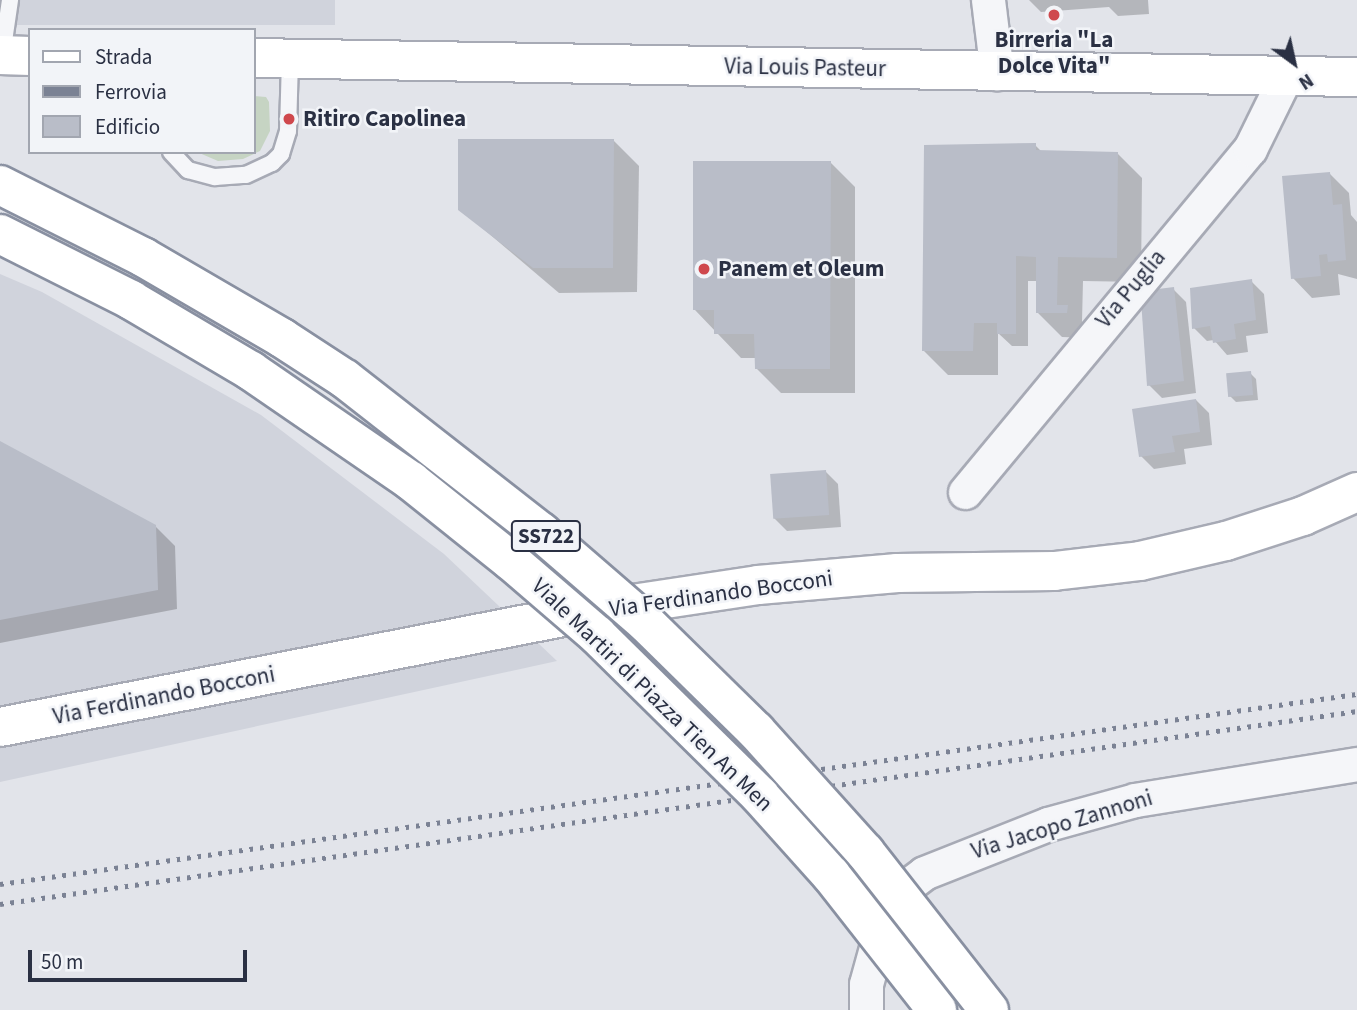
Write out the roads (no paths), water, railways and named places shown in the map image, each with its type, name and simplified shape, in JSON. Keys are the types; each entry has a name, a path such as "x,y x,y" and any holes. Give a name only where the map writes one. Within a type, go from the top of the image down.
{"main road":[{"name":"Via Louis Pasteur","path":"272,58 997,73 1357,77"},
{"name":"Viale Martiri di Piazza Tien An Men","path":"0,185 143,257 303,352 345,379 541,532 646,623 765,740 865,852 989,1010"},
{"name":"Viale Martiri di Piazza Tien An Men","path":"0,234 120,295 251,370 411,481 511,561 597,635 760,796 831,875 937,1010"},
{"name":"Via Ferdinando Bocconi","path":"0,727 618,606 758,585 897,573 1054,571 1140,561 1226,541 1303,516 1357,492"}],"street":[{"path":"988,0 997,73"},
{"name":"Via Puglia","path":"965,492 1250,149 1284,78"},
{"name":"Via Jacopo Zannoni","path":"866,1010 866,984 885,915 903,889 934,868 1048,824 1135,800 1357,764"}],"lane":[{"path":"10,0 11,55"},
{"path":"173,154 188,170 215,177 246,175 272,163 281,154 288,131 272,58"}],"railway":[{"path":"0,884 1357,694"},
{"path":"0,904 1357,711"}],"place":[{"name":"Birreria \"La Dolce Vita\"","path":"1054,15"},
{"name":"Ritiro Capolinea","path":"289,119"},
{"name":"Panem et Oleum","path":"704,269"}]}
